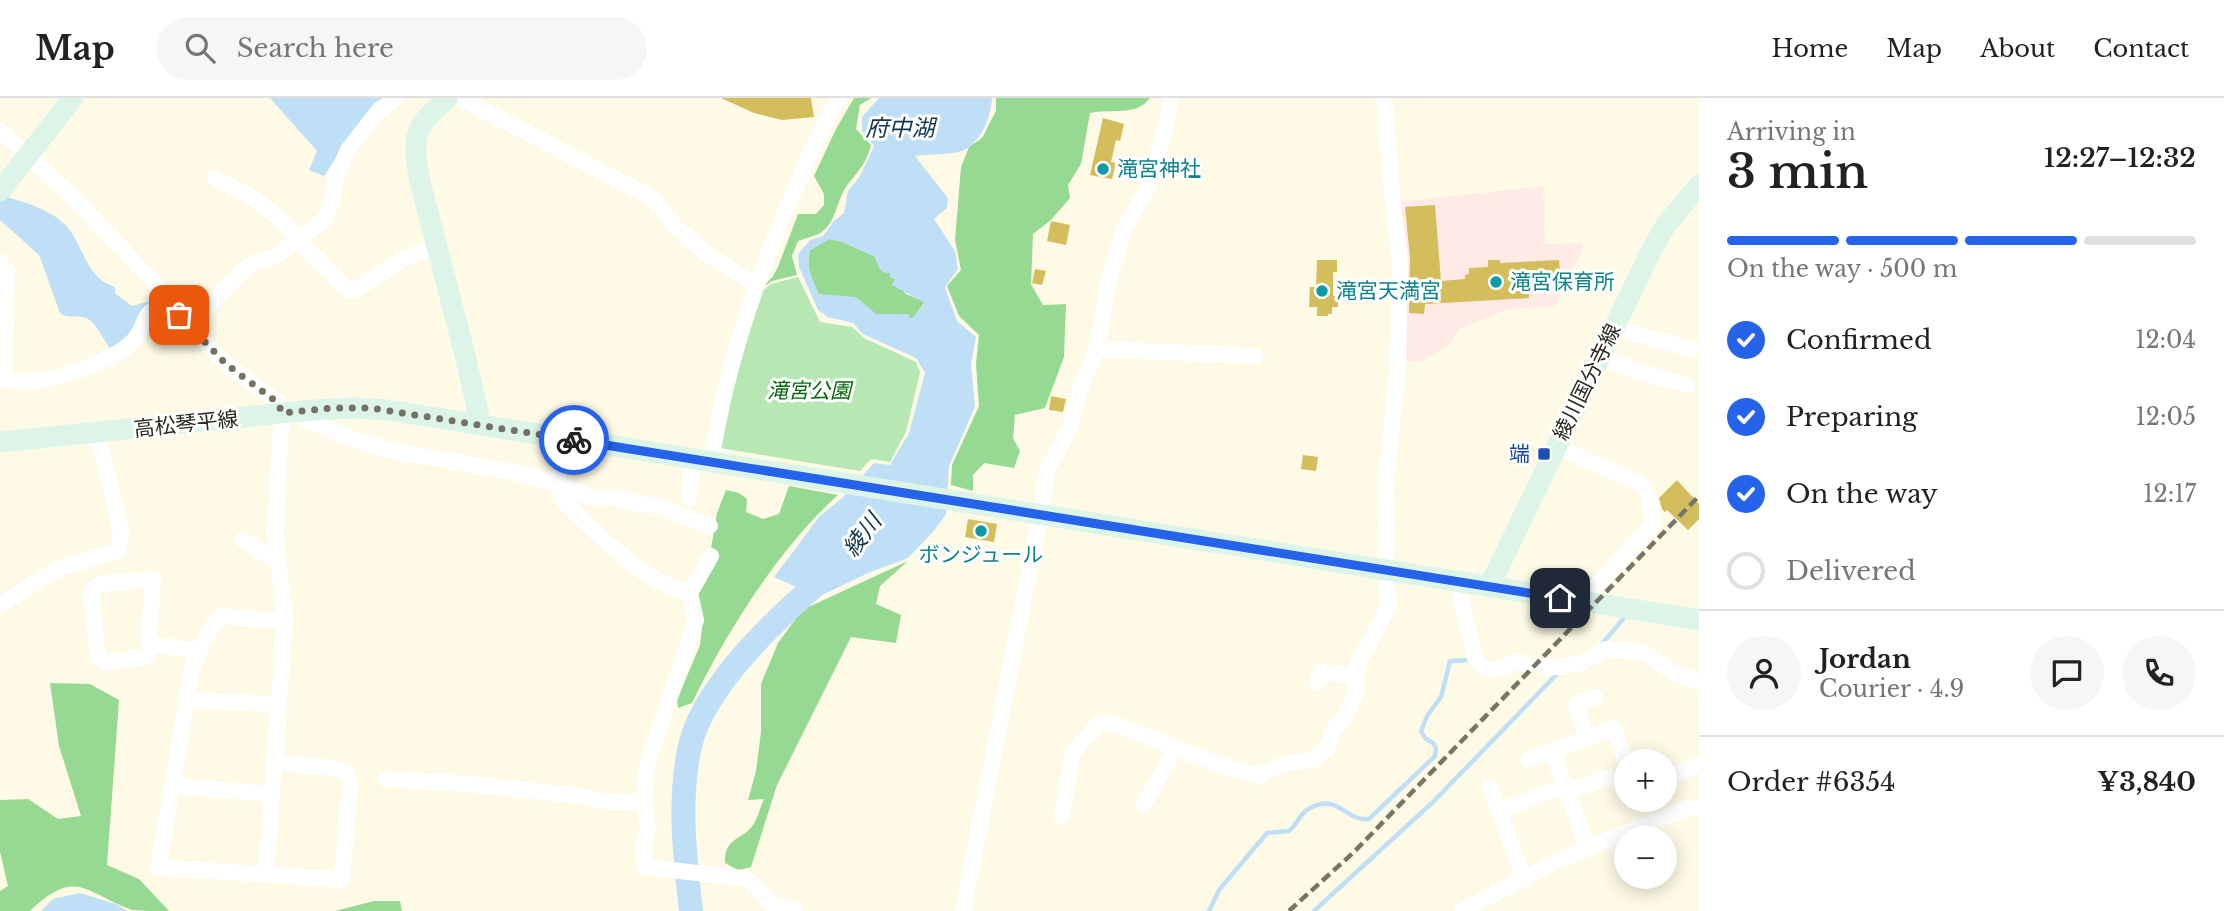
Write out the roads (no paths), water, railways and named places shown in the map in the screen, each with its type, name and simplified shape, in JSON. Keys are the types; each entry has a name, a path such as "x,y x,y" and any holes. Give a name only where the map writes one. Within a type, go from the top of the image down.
{"main road":[{"path":"5,185 73,98"},
{"path":"448,98 422,122 416,141 419,178 464,351 479,425"},
{"name":"綾川国分寺線","path":"1489,587 1599,356 1666,225 1699,185"},
{"name":"高松琴平線","path":"0,442 290,412 371,408 1699,621"}],"street":[{"path":"190,327 240,273 255,262 276,256 325,219 332,201 335,179 348,150 379,110 397,98"},
{"path":"460,98 653,198 676,228 710,256 756,284"},
{"path":"689,497 756,284 807,160 839,98"},
{"path":"963,911 1047,470 1070,426 1079,391 1097,349 1108,284 1124,229 1147,189 1164,133 1171,98"},
{"path":"1062,816 1072,754 1099,723 1112,723 1175,749 1261,776 1289,762 1315,760 1329,745 1334,729 1345,716 1356,693 1356,667 1389,606 1385,492 1398,362 1400,258 1384,98"},
{"path":"0,130 73,197 158,286 168,302 226,364 290,412 358,441 414,455 514,472 557,484 588,497 613,497 654,505 710,527"},
{"path":"215,178 252,197 275,215 347,290 355,290 405,258 436,245"},
{"path":"0,262 7,272 2,380 33,381 56,377 114,355 130,345 139,334 145,316 154,307 168,302"},
{"path":"1613,328 1684,342"},
{"path":"1097,349 1255,356"},
{"path":"1599,356 1637,371 1687,384"},
{"path":"266,874 285,619 275,531 275,505 290,412"},
{"path":"0,605 55,570 120,550 121,531 97,433"},
{"path":"565,439 557,484 565,502 613,549 638,568 672,588 690,593"},
{"path":"1556,447 1642,484 1653,512 1654,523 1582,601"},
{"path":"243,540 279,562"},
{"path":"712,556 690,593 696,620 647,765 644,800 648,827 644,846 645,867 741,878 752,882 770,904 795,911"},
{"path":"153,579 150,644 148,656 106,663 98,657 92,592 99,584 153,579"},
{"path":"1460,583 1459,589 1475,658 1480,666 1488,671 1497,671 1517,661 1536,666 1559,667 1581,663 1606,649 1644,652 1672,672 1699,682"},
{"path":"273,762 333,768 346,773 350,783 342,880 158,868 187,700 189,674 198,651 211,628 221,617 285,619"},
{"path":"150,644 198,651"},
{"path":"1317,683 1321,673 1355,677"},
{"path":"1587,738 1576,704 1595,698"},
{"path":"187,700 278,704"},
{"path":"1528,760 1614,728 1621,749"},
{"path":"1144,804 1175,749"},
{"path":"1552,751 1588,848"},
{"path":"1677,773 1699,764"},
{"path":"1499,811 1556,789 1578,788 1608,777 1614,778"},
{"path":"385,779 468,784 579,796 614,803 644,800"},
{"path":"173,786 271,794"},
{"path":"1490,787 1524,878"},
{"path":"1462,911 1483,906 1524,878 1588,848 1689,808 1699,808"}],"water":[{"path":"270,98 385,98 364,116 324,176 309,170 317,151"},
{"name":"府中湖","path":"879,98 992,98 990,112 981,134 970,146 954,153 915,156 948,198 947,208 934,219 955,251 958,269 945,287 957,321 976,337 971,364 975,407 949,466 946,514 933,532 908,558 868,573 818,597 774,577 819,517 842,498 874,463 890,465 909,433 925,373 916,358 863,334 853,323 828,317 818,310 799,267 798,254 810,240 823,236 844,213 848,191 860,176 874,146 862,131 862,117","holes":["829,239 874,256 881,270 890,273 890,278 895,279 892,285 925,303 913,318 909,317 909,314 876,314 856,297 819,294 809,268 810,250"]},
{"path":"0,195 40,208 61,221 75,238 96,275 115,287 115,293 132,306 154,300 133,331 111,350 87,318 60,313 39,255 0,220"},
{"path":"80,893 116,904 127,911 41,911 53,899"}],"waterway":[{"name":"綾川","path":"691,911 683,808 686,766 698,722 711,698 748,650 832,571"},
{"path":"1602,644 1624,618"},
{"path":"1209,911 1219,890 1267,833 1289,831 1307,810 1326,803 1361,819 1369,819 1435,756 1436,748 1421,731 1427,716 1441,697 1450,661 1470,660"},
{"path":"1314,911 1433,802 1558,673"}],"railway":[{"path":"1289,911 1354,852 1699,496"}],"place":[{"name":"滝宮神社","path":"1103,169"},
{"name":"滝宮保育所","path":"1496,282"},
{"name":"滝宮天満宮","path":"1322,291"},
{"name":"端","path":"1544,454"},
{"name":"ボンジュール","path":"981,531"}],"park label":[{"name":"滝宮公園","path":"809,391"}]}
